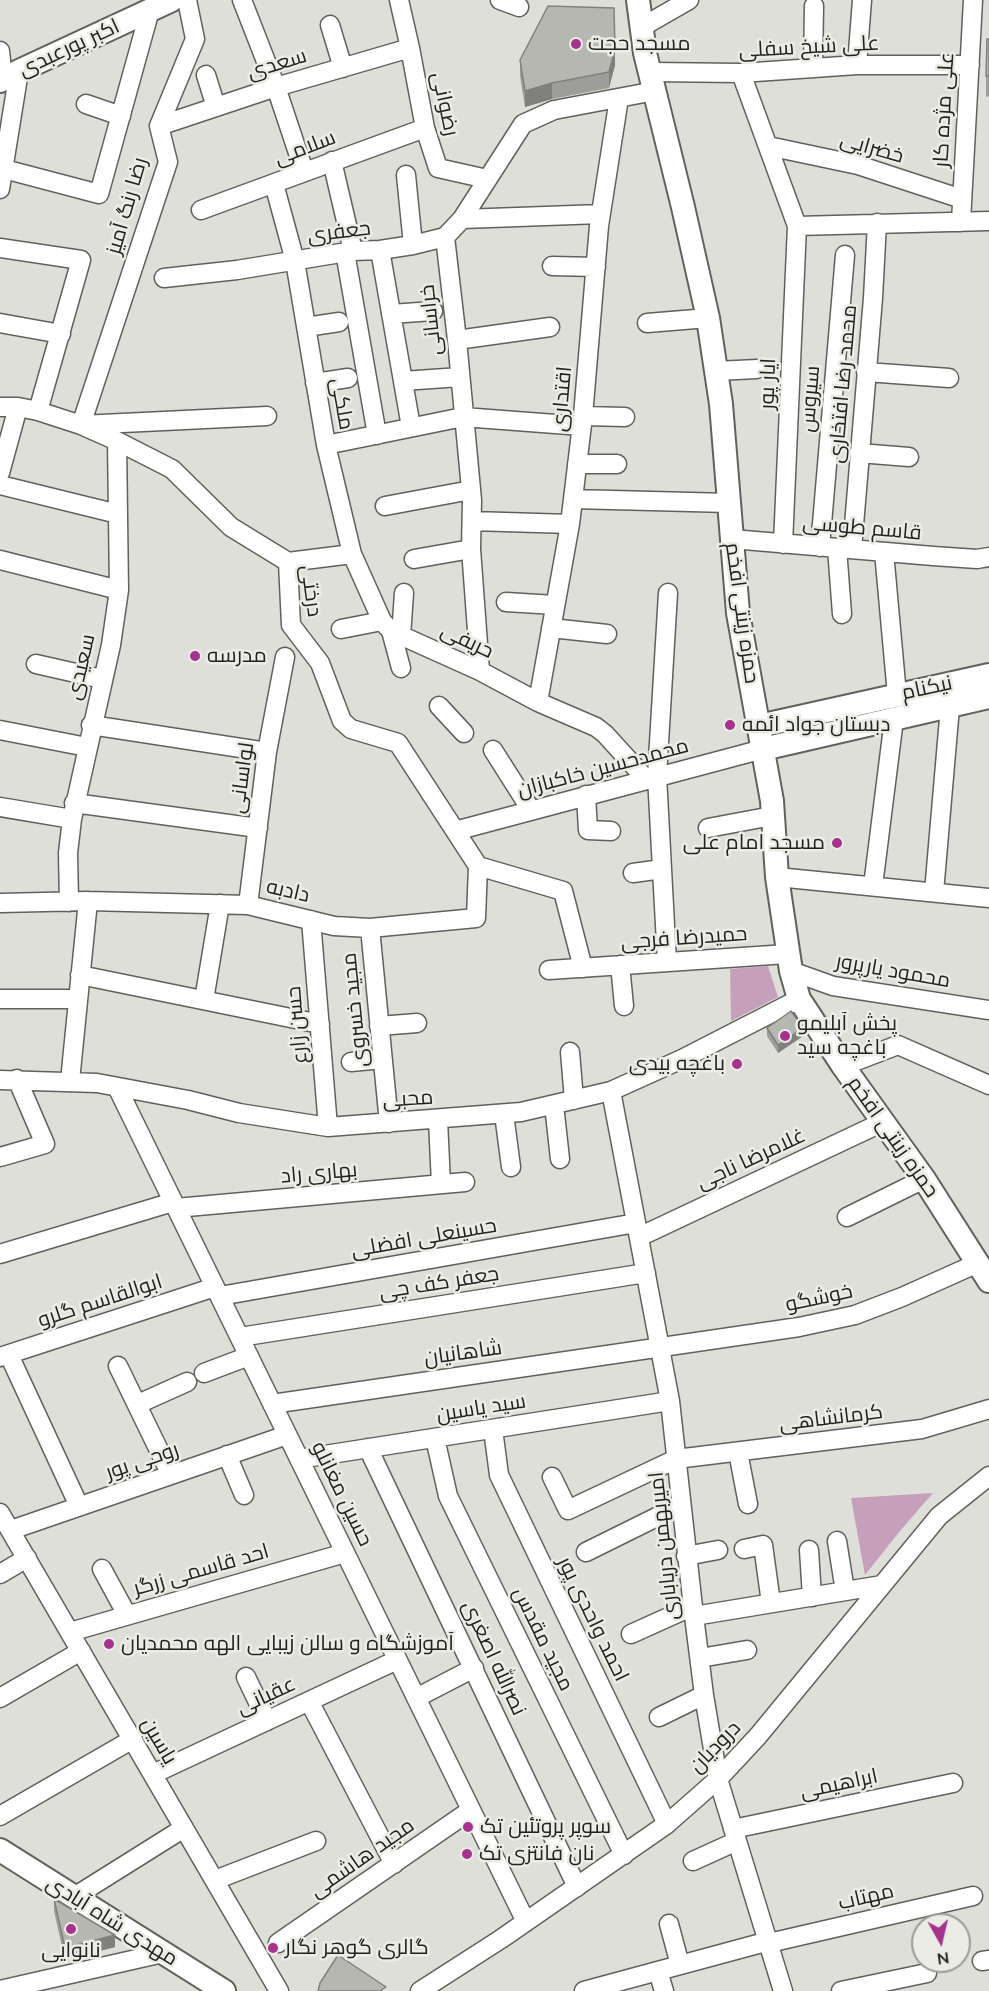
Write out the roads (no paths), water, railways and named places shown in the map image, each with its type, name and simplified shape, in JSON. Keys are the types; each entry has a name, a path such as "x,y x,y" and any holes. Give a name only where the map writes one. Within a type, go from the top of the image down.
{"main road":[{"name":"اکبر پورعبدی","path":"7,77 172,0"},
{"name":"حمزه زینتی افخم","path":"638,0 653,82 684,207 708,318 721,404 738,613 772,801 777,877 789,962 799,999 843,1066 924,1179 984,1272"},
{"name":"نیکنام","path":"759,726 989,675"},
{"name":"نیکنام","path":"763,749 989,698"},
{"name":"مهدی شاه آبادی","path":"5,1858 74,1897 224,1991"}],"street":[{"path":"159,126 195,39 187,0"},
{"path":"242,0 276,87 304,171"},
{"name":"رضوانی","path":"399,0 425,128 438,168 488,179"},
{"path":"500,0 519,7"},
{"path":"642,27 689,0"},
{"path":"857,66 862,0"},
{"name":"علی مژده کار","path":"962,222 973,0"},
{"path":"813,68 814,6"},
{"path":"2,168 99,194 150,10"},
{"path":"330,25 343,68"},
{"path":"970,46 989,44"},
{"name":"سعدی","path":"159,126 276,87 410,48"},
{"path":"0,51 7,77 0,189"},
{"name":"علی شیخ سفلی","path":"653,82 813,68 970,65"},
{"path":"741,73 797,226 989,221"},
{"path":"206,75 216,107"},
{"path":"444,237 462,219 523,124 554,110 619,98 653,82"},
{"name":"اقتداری","path":"538,702 570,524 583,421 601,214 619,98"},
{"path":"86,104 121,116"},
{"name":"رضا رنگ آمیز","path":"81,425 168,162 159,126"},
{"name":"سلامی","path":"201,210 425,128"},
{"name":"خضرایی","path":"768,146 858,165 962,199"},
{"path":"332,161 349,252 377,435"},
{"path":"406,175 412,245"},
{"name":"ملکی","path":"274,184 295,261 326,445 352,554"},
{"path":"462,219 601,214"},
{"name":"محمد رضا افتخاری","path":"836,548 859,453 877,223"},
{"name":"ایار پور","path":"783,544 797,226"},
{"name":"جعفری","path":"164,278 237,270 349,252 380,250 444,237"},
{"name":"خراسانی","path":"444,237 457,340 471,490 471,549 480,671"},
{"path":"0,248 81,260 38,411"},
{"path":"380,250 411,428"},
{"name":"سیروس","path":"836,548 844,255"},
{"path":"552,266 596,267"},
{"path":"391,314 433,311"},
{"path":"647,322 708,318"},
{"path":"306,327 339,322"},
{"path":"0,323 61,334"},
{"path":"457,340 550,327"},
{"path":"716,371 757,369"},
{"path":"866,372 949,378"},
{"path":"403,381 460,377"},
{"path":"315,383 348,378"},
{"path":"0,473 9,407"},
{"name":"درختی","path":"9,407 38,411 81,425 172,469 231,527 288,562 291,625 320,663 342,721 351,729 398,743 478,866"},
{"path":"81,425 267,416"},
{"path":"326,445 464,417 583,421 625,417"},
{"name":"سعیدی","path":"69,902 68,853 73,811 111,645 119,590 117,441"},
{"path":"859,453 909,457"},
{"path":"578,464 617,464"},
{"path":"0,484 118,514"},
{"path":"385,506 471,490"},
{"path":"573,499 729,503"},
{"path":"472,520 570,524"},
{"name":"قاسم طوسی","path":"732,539 977,559 989,557"},
{"path":"836,548 842,614"},
{"path":"414,559 471,549"},
{"path":"884,552 897,695"},
{"path":"288,562 352,554 391,629 401,668"},
{"path":"0,560 119,590"},
{"path":"391,629 404,593"},
{"path":"667,962 662,869 651,778 668,593"},
{"path":"506,602 555,605"},
{"path":"551,628 607,634"},
{"path":"341,629 391,629"},
{"name":"حریفی","path":"391,629 480,671 538,702 596,727 651,778"},
{"name":"لواسانی","path":"248,905 267,752 285,657"},
{"path":"36,664 102,679"},
{"path":"439,706 464,733"},
{"path":"934,892 950,707"},
{"path":"873,886 894,719"},
{"path":"91,725 267,752"},
{"path":"0,730 87,747"},
{"name":"محمدحسین خاکبازان","path":"455,831 763,749"},
{"path":"493,750 531,810"},
{"path":"586,795 588,830 611,831"},
{"path":"0,807 73,811 258,828"},
{"path":"708,828 772,816"},
{"path":"478,866 563,891 583,968"},
{"name":"دادبه","path":"0,903 88,901 248,905 334,926 370,928 476,918 478,866"},
{"path":"633,873 662,869"},
{"path":"777,877 989,898"},
{"path":"70,1081 88,901"},
{"path":"204,1000 220,904"},
{"name":"حسن زارع","path":"311,920 328,1127"},
{"name":"مجید خسروی","path":"370,928 389,1123"},
{"name":"حمیدرضا فرجی","path":"549,970 667,962 789,962"},
{"name":"محمود یارپرور","path":"789,962 833,986 989,1010"},
{"path":"620,965 624,1006"},
{"path":"80,975 320,1024"},
{"path":"0,999 78,999"},
{"name":"محبی","path":"8,1080 97,1083 276,1120 328,1127 504,1114 554,1105 610,1091 682,1059 799,999"},
{"path":"379,1026 417,1023"},
{"path":"843,1066 898,1045 989,1085"},
{"path":"570,1052 574,1100"},
{"path":"351,1062 382,1059"},
{"path":"0,1157 45,1144 8,1080"},
{"name":"حسین مغانلو","path":"117,1087 526,1922"},
{"name":"امیربهمن دریاباری","path":"610,1091 670,1401 693,1611 718,1779 783,1991"},
{"path":"554,1105 560,1159"},
{"path":"504,1114 511,1167"},
{"path":"438,1120 441,1184"},
{"name":"غلامرضا ناجی","path":"637,1230 883,1122"},
{"path":"847,1217 924,1179"},
{"name":"بهاری راد","path":"0,1254 175,1205 465,1182"},
{"name":"حسینعلی افضلی","path":"217,1292 637,1230"},
{"name":"خوشگو","path":"660,1347 799,1327 855,1315 902,1297 984,1272"},
{"name":"جعفر کف چی","path":"240,1337 646,1273"},
{"name":"ابوالقاسم گلرو","path":"4,1356 217,1292"},
{"name":"شاهانیان","path":"272,1404 660,1347"},
{"path":"4,1356 79,1506"},
{"path":"204,1373 249,1356"},
{"path":"118,1366 171,1474"},
{"path":"138,1404 187,1382"},
{"name":"سید یاسین","path":"299,1459 670,1401"},
{"name":"کرمانشاهی","path":"552,1477 568,1510 676,1459 922,1429 989,1409"},
{"name":"احمد واحدی پور","path":"493,1429 499,1475 667,1824"},
{"name":"روحی پور","path":"11,1530 287,1435"},
{"name":"مجید مقدس","path":"435,1438 448,1496 624,1855"},
{"name":"نصرالله اصغری","path":"368,1448 577,1887"},
{"path":"738,1452 748,1504"},
{"path":"227,1455 244,1495"},
{"name":"درودیان","path":"420,1991 624,1855 667,1824 718,1779 758,1737 939,1516 989,1476"},
{"path":"586,1552 681,1505"},
{"name":"یاسین","path":"0,1514 279,1991"},
{"path":"837,1541 845,1591"},
{"path":"744,1549 763,1545 771,1603"},
{"path":"809,1550 812,1596"},
{"path":"687,1556 718,1551"},
{"name":"احد قاسمی زرگر","path":"70,1632 345,1553"},
{"path":"0,1574 27,1558"},
{"path":"102,1569 127,1615"},
{"path":"631,1634 693,1611 771,1603 882,1585"},
{"path":"700,1658 747,1650"},
{"path":"0,1698 81,1651"},
{"name":"عقیانی","path":"153,1774 398,1660"},
{"path":"416,1698 474,1668"},
{"path":"246,1677 267,1720"},
{"path":"659,1717 704,1695"},
{"path":"309,1701 394,1864"},
{"path":"0,1816 132,1739"},
{"name":"ابراهیمی","path":"693,1861 735,1835 953,1783"},
{"name":"مجید هاشمی","path":"278,1943 471,1810"},
{"path":"74,1897 184,1828"},
{"path":"215,1880 316,1841"},
{"name":"مهتاب","path":"584,1991 769,1942 973,1896"},
{"path":"669,1924 680,1965"},
{"path":"0,1990 52,1984 163,1953"},
{"path":"658,1971 664,1991"},
{"path":"841,1991 927,1973"}],"place":[{"name":"مسجد حجت","path":"576,44"},
{"name":"مدرسه","path":"195,656"},
{"name":"دبستان جواد ائمه","path":"730,725"},
{"name":"مسجد امام علی","path":"837,843"},
{"name":"پخش آبلیمو باغچه سید","path":"785,1036"},
{"name":"باغچه بیدی","path":"737,1064"},
{"name":"آموزشگاه و سالن زیبایی الهه محمدیان","path":"109,1644"},
{"name":"سوپر پروتئین تک","path":"468,1827"},
{"name":"نان فانتزی تک","path":"467,1854"},
{"name":"نانوایی","path":"71,1929"},
{"name":"گالری گوهر نگار","path":"273,1948"}]}
